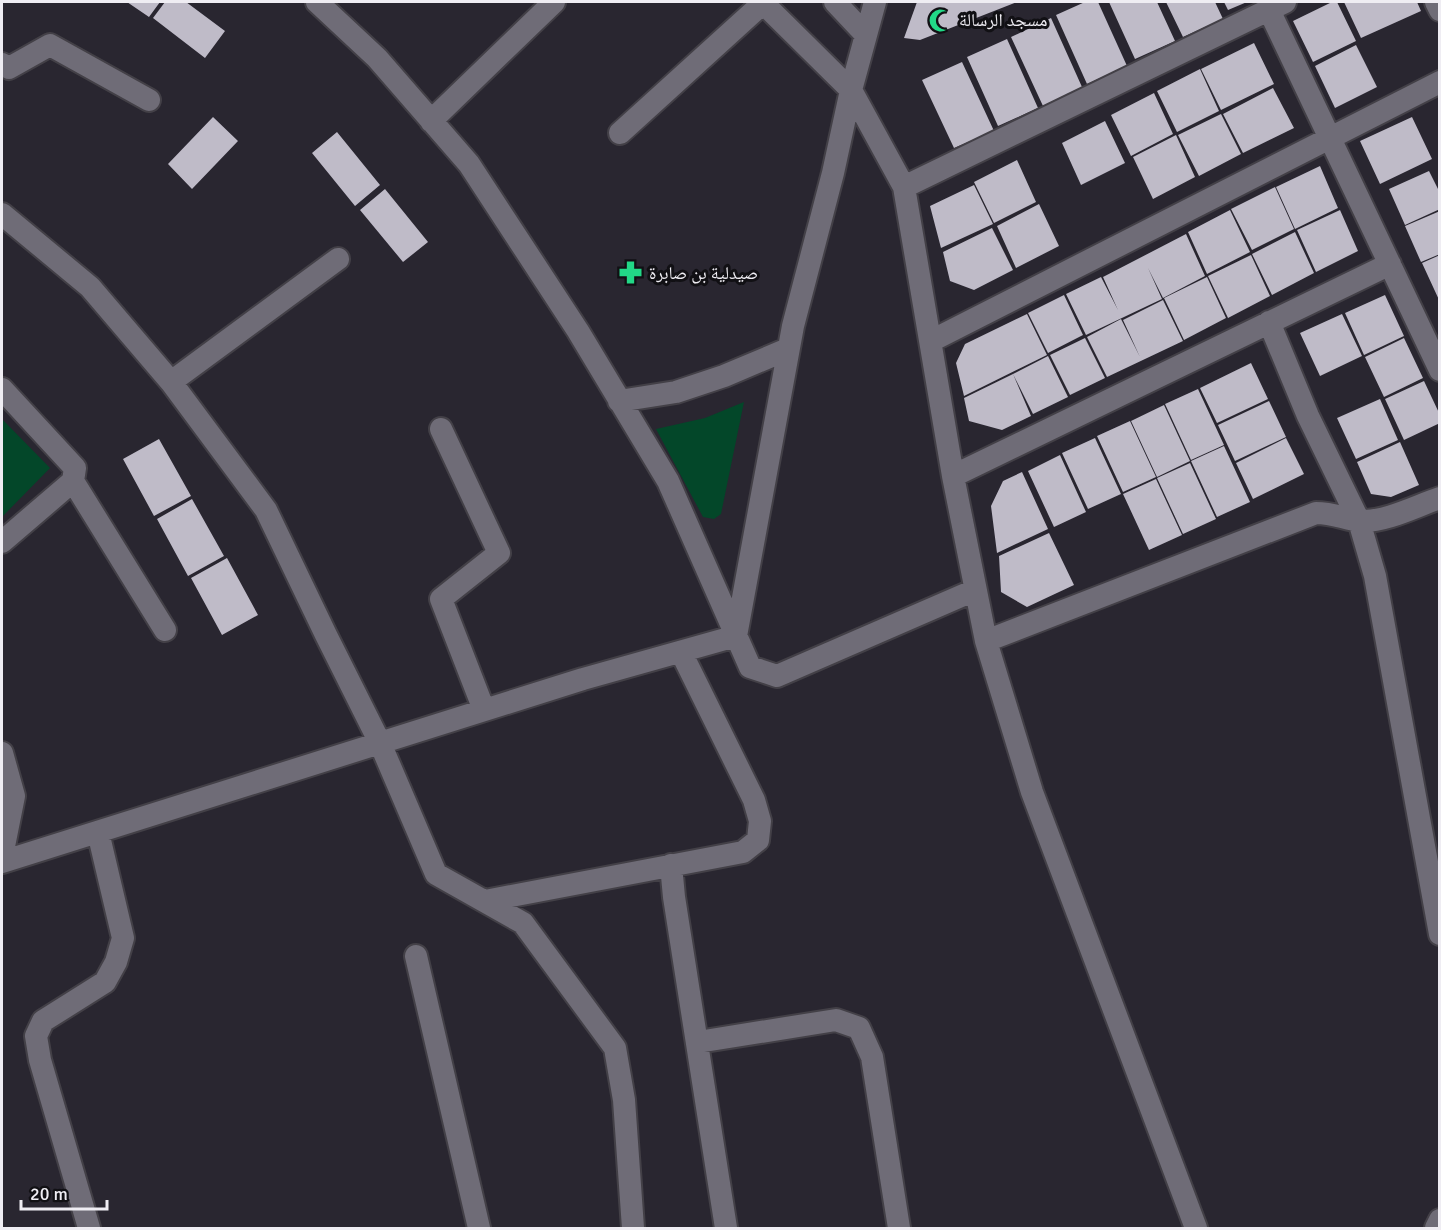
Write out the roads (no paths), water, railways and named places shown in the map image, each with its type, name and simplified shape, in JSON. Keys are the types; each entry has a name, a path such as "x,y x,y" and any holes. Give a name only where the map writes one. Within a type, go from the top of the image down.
{"street":[{"path":"316,2 377,58 469,164 578,331 668,481 750,667 777,676 975,590"},
{"path":"431,121 554,2"},
{"path":"835,2 867,35"},
{"path":"736,636 788,349 833,173 851,90 875,2"},
{"path":"1436,2 1440,10"},
{"path":"621,133 764,3 851,90 904,188 953,476 986,641 1032,792 1196,1228"},
{"path":"904,188 1277,6 1330,137 1440,370"},
{"path":"2,64 9,68 50,45 149,99"},
{"path":"931,341 1440,82"},
{"path":"2,214 90,287 171,382 266,510 380,742 436,874 523,922 615,1048 624,1100 633,1228"},
{"path":"171,382 338,259"},
{"path":"953,476 1390,264"},
{"path":"1269,322 1308,416 1359,520 1375,576 1440,934"},
{"path":"619,401 676,392 723,376 788,349"},
{"path":"2,389 75,468 73,481 165,630"},
{"path":"441,429 499,553 441,598 484,710"},
{"path":"2,542 73,481"},
{"path":"986,641 1316,513 1331,513 1359,520 1375,521 1440,498"},
{"path":"2,862 380,742 736,636"},
{"path":"485,901 743,852 758,840 760,821 754,800 681,652"},
{"path":"2,753 14,796 2,856"},
{"path":"89,1228 40,1060 36,1036 43,1022 105,982 116,962 123,938 98,832"},
{"path":"671,865 674,897 726,1228"},
{"path":"416,956 479,1228"},
{"path":"698,1042 836,1020 859,1028 872,1057 899,1228"},
{"path":"1436,1228 1440,1220"}],"place":[{"name":"مسجد الرسالة","path":"941,20"},
{"name":"صيدلية بن صابرة","path":"631,273"}]}
